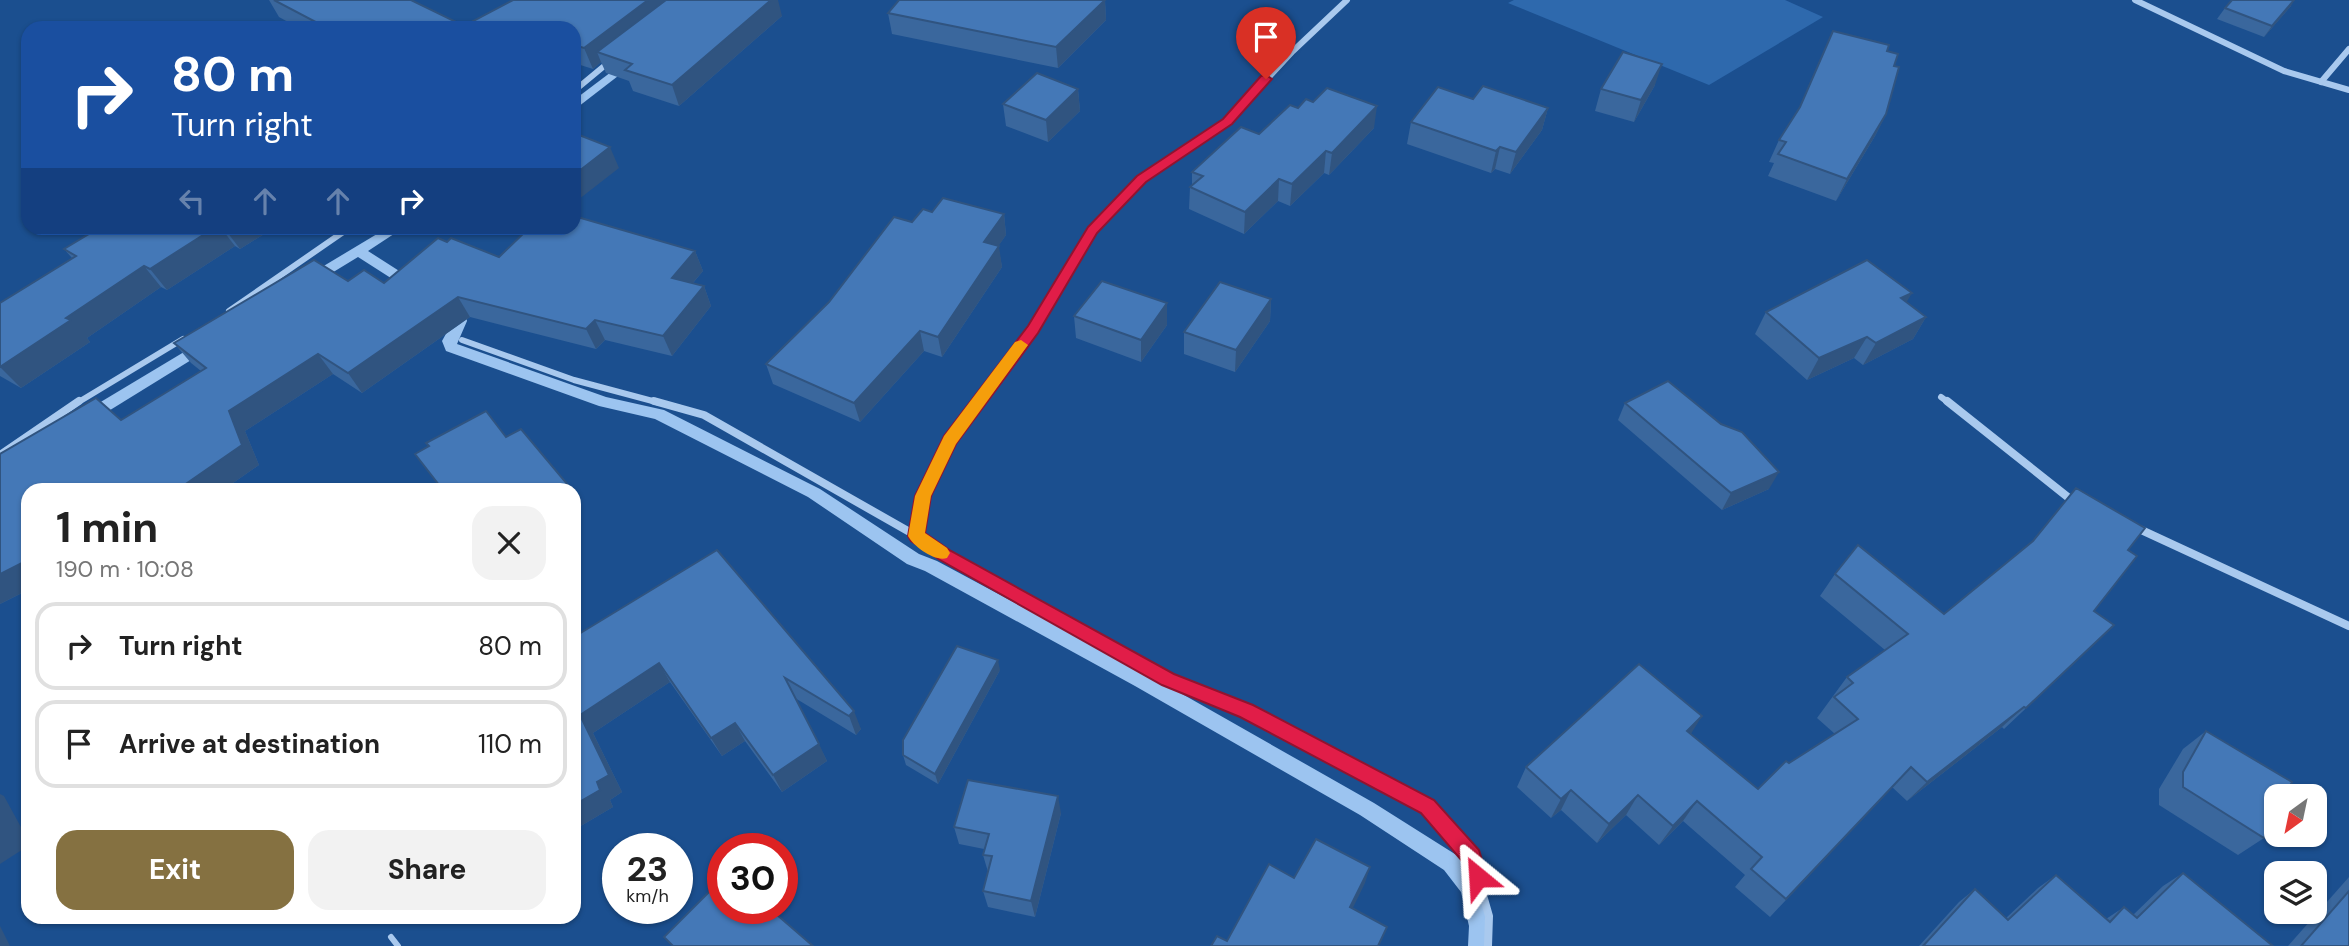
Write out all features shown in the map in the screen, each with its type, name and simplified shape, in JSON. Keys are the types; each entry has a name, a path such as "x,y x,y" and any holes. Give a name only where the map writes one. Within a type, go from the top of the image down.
{"street":[{"path":"917,536 923,496 949,441 1033,329 1092,230 1142,179 1227,122 1293,51 1347,0"},
{"path":"2135,0 2284,71 2349,90"},
{"path":"2321,82 2349,50"},
{"path":"581,86 617,55"},
{"path":"218,318 339,235"},
{"path":"0,455 80,401 195,332"},
{"path":"462,340 574,380 704,415 1168,680 1247,711 1427,806 1472,857 1489,916 1488,946"},
{"path":"1941,397 2069,500 2079,504"},
{"path":"2132,526 2349,626"}],"lane":[{"path":"391,937 398,946"}],"shaded area":[{"path":"1514,0 1785,0 1823,17 1709,85 1508,3"}],"building":[{"path":"274,0 411,0 454,21 314,21"},
{"path":"513,0 648,0 584,48 581,47 581,21 473,21"},
{"path":"666,0 771,0 672,85 625,70 632,64 597,52"},
{"path":"899,0 1105,0 1056,47 888,13"},
{"path":"2232,0 2294,0 2272,26 2225,8"},
{"path":"1833,31 1889,45 1887,51 1898,54 1894,66 1899,67 1886,114 1847,179 1778,154 1786,142 1779,140 1800,107"},
{"path":"1623,52 1662,64 1641,100 1601,89"},
{"path":"1037,73 1078,89 1046,120 1003,104"},
{"path":"1483,86 1548,108 1516,152 1500,147 1496,151 1411,122 1438,87 1473,99"},
{"path":"1327,88 1377,106 1332,153 1326,151 1292,184 1279,179 1245,212 1190,187 1203,176 1192,172 1241,127 1259,134 1290,105 1298,108 1306,99 1313,102"},
{"path":"581,136 610,147 581,170"},
{"path":"943,198 1004,214 984,242 999,246 938,337 920,331 854,403 766,364 829,302 894,217 912,222 923,209 932,212"},
{"path":"581,218 695,251 672,278 704,286 663,336 595,320 586,329 458,297 348,373 318,354 229,411 242,445 187,483 21,483 21,564 0,574 0,454 96,398 121,420 206,368 174,343 314,260 348,281 364,270 384,283 438,238 447,242 451,238 499,257 522,235 581,235"},
{"path":"87,235 203,235 150,269 144,266 66,318 71,320 0,367 0,303 76,256 64,249"},
{"path":"1867,260 1912,293 1901,298 1926,317 1876,343 1867,337 1819,358 1766,312"},
{"path":"1102,281 1167,303 1141,340 1074,316"},
{"path":"1220,282 1271,299 1236,350 1184,332"},
{"path":"1668,381 1721,424 1742,432 1779,472 1731,493 1625,403"},
{"path":"486,411 506,437 521,429 566,483 438,483 415,454 429,446 426,443"},
{"path":"2076,488 2145,528 2128,550 2137,556 2094,611 2114,625 2026,708 1927,782 1911,767 1786,899 1751,869 1762,857 1697,801 1673,826 1638,795 1609,824 1571,790 1561,799 1526,767 1639,664 1702,716 1687,731 1758,789 1786,761 1789,763 1858,719 1834,697 1853,683 1847,677 1908,634 1835,574 1858,545 1944,614 2033,541"},
{"path":"717,550 854,711 849,716 785,678 819,744 773,775 735,723 711,738 659,663 581,714 581,633"},
{"path":"957,646 998,660 935,774 903,755 903,740"},
{"path":"581,717 609,775 597,782 600,790 581,801"},
{"path":"2206,731 2292,782 2264,784 2264,838 2183,787 2183,772"},
{"path":"968,780 1058,796 1031,901 983,891 992,856 983,855 989,834 954,827"},
{"path":"1316,839 1370,867 1350,907 1387,927 1378,946 1211,946 1217,936 1227,941 1269,864 1294,878"},
{"path":"2183,873 2273,946 1923,946 1975,889 2008,920 2056,875 2110,922 2124,907 2137,918"},
{"path":"2349,891 2349,946 2301,946 2320,924 2327,924 2327,916"},
{"path":"707,894 707,924 788,924 813,946 673,946 664,937 677,924 693,924 693,908"}],"waterway":[{"path":"581,100 627,64"},
{"path":"312,279 384,235"},
{"path":"359,252 413,286"},
{"path":"458,308 460,321 449,341 451,347 604,402 659,414 814,493 913,559 931,566 1141,680 1367,809 1451,863 1470,888 1479,926 1478,946"},
{"path":"89,416 204,345"}],"slow traffic":[{"path":"942,553 917,536 923,496 949,441 1021,345"}],"route":[{"path":"1266,79 1227,122 1142,179 1092,230 1033,329 949,441 923,496 917,536 1168,680 1247,711 1427,806 1472,857 1478,877"}]}
